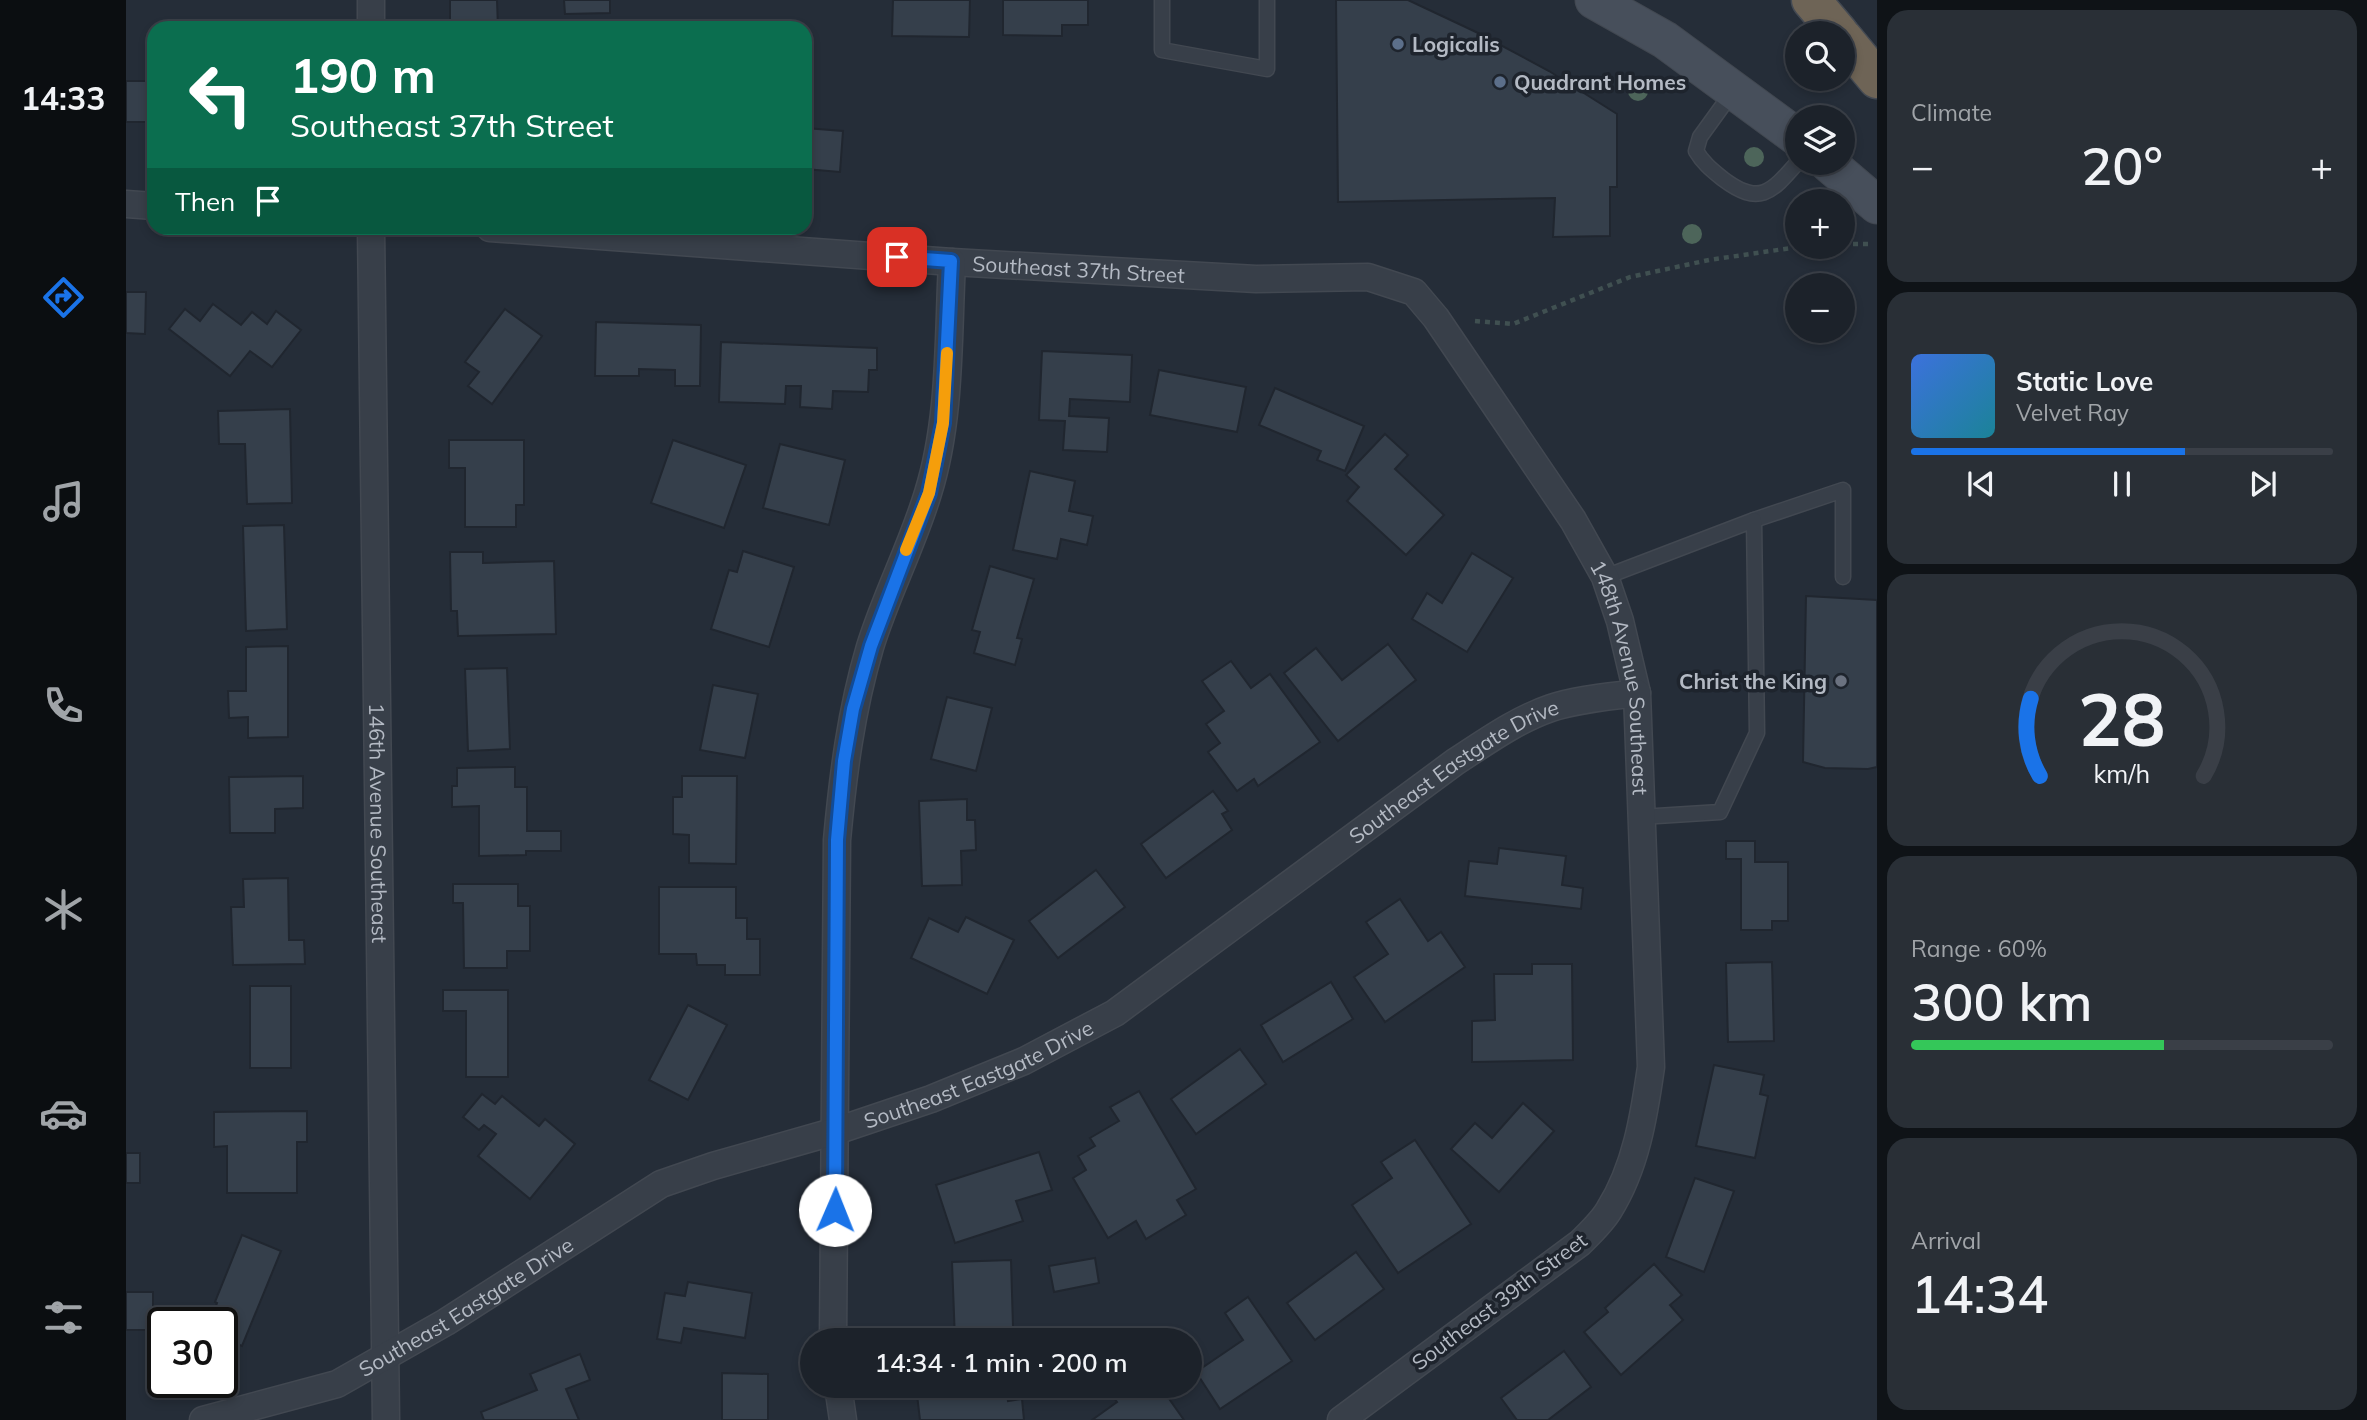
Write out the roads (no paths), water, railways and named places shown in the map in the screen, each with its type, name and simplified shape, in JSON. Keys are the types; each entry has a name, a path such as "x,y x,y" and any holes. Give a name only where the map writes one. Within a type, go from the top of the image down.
{"highway":[{"path":"1811,0 1829,21"},
{"path":"1855,52 1877,79"}],"main road":[{"path":"1594,0 1665,40 1785,128"},
{"path":"1842,175 1877,205"}],"street":[{"path":"371,0 371,21"},
{"path":"126,204 147,206"},
{"name":"146th Avenue Southeast","path":"371,235 386,1420"},
{"name":"Southeast 37th Street","path":"588,235 1256,279 1368,277 1414,292"},
{"path":"833,1328 837,840 844,761 853,709 871,646 929,493 943,423 951,261"},
{"name":"148th Avenue Southeast","path":"1414,292 1436,318 1573,520 1605,577 1620,621 1637,693 1651,1067 1644,1119"},
{"name":"Southeast Eastgate Drive","path":"204,1420 337,1384 446,1322 662,1184 931,1099 1024,1061 1115,1013 1455,762 1513,725 1550,709 1590,699 1637,693"},
{"name":"Southeast 39th Street","path":"1341,1420 1580,1243 1609,1211 1629,1170 1644,1119"},
{"path":"840,1398 843,1420"}],"lane":[{"path":"1162,0 1162,50 1267,69 1267,0"},
{"path":"1735,89 1700,137 1696,151 1702,162 1740,192 1768,192 1785,175"},
{"path":"1605,577 1754,520 1843,490 1843,577"},
{"path":"1641,817 1720,812 1757,733 1754,520"}],"place":[{"name":"Logicalis","path":"1398,44"},
{"name":"Quadrant Homes","path":"1500,82"},
{"name":"Christ the King","path":"1841,681"}]}
